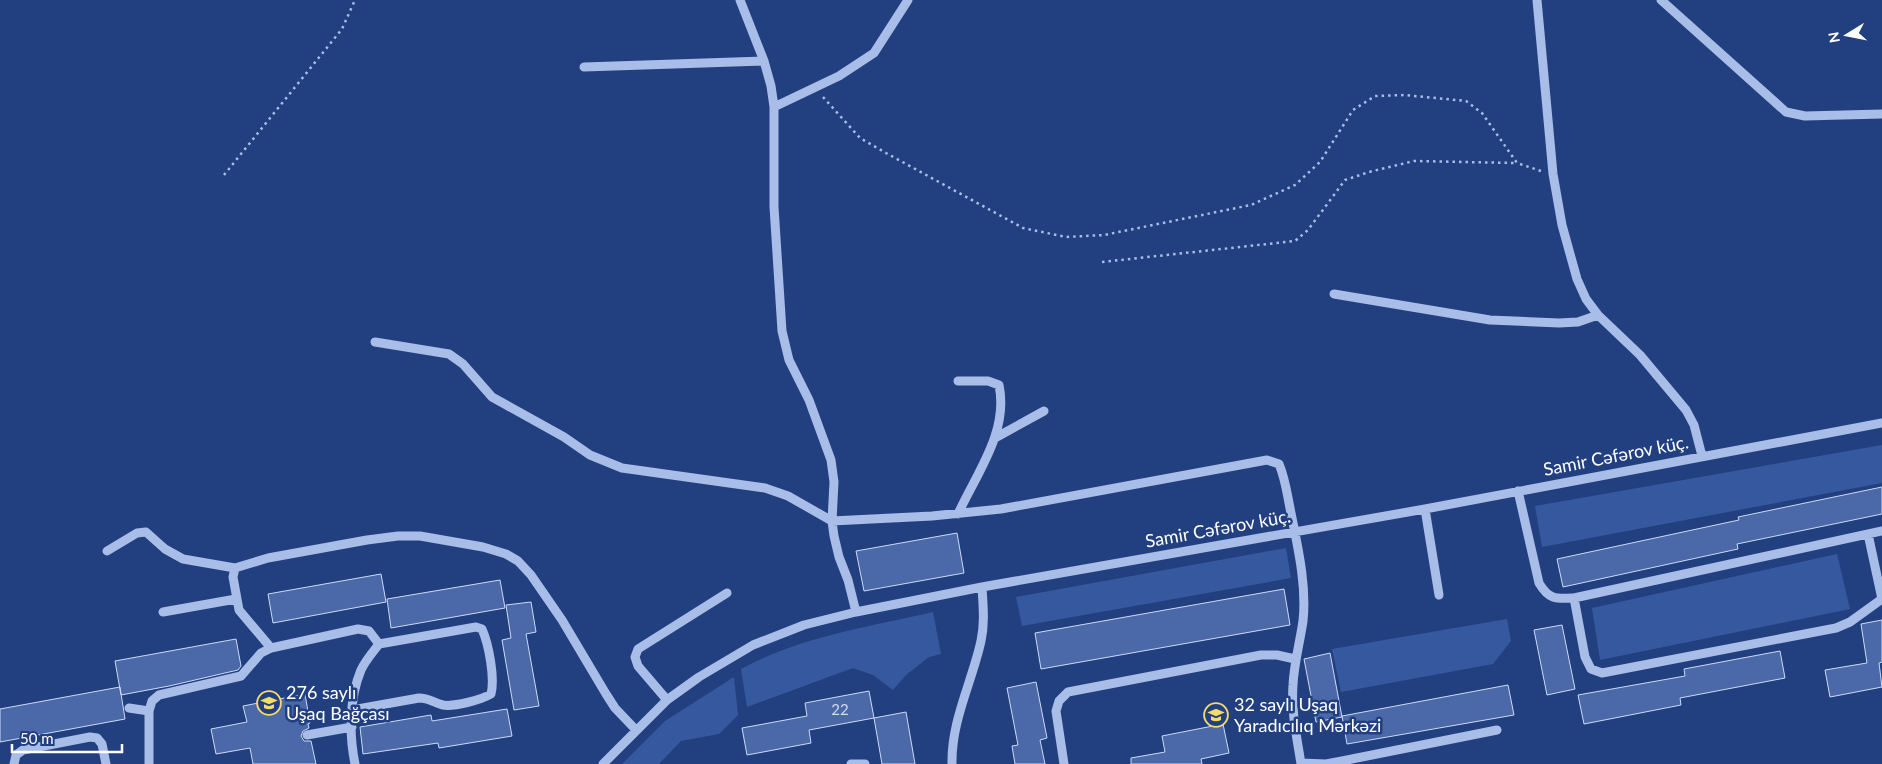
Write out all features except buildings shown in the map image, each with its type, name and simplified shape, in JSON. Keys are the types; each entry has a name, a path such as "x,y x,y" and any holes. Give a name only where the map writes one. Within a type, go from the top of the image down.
{"street":[{"path":"740,0 764,61 771,86 774,107 774,207 782,330 789,360 808,400 831,460 834,482 832,522 839,557 848,580 856,612"},
{"path":"774,107 840,76 874,53 908,0"},
{"path":"1537,0 1553,174 1562,225 1577,278 1586,299 1598,315 1640,355 1686,410 1694,425 1702,456"},
{"path":"1661,0 1786,112 1805,116 1882,114"},
{"path":"584,67 764,61"},
{"path":"1334,294 1490,320 1559,323 1578,322 1598,315"},
{"path":"375,342 449,354 463,364 492,397 564,437 590,455 622,468 765,488 788,496 832,522 958,514 1001,509 1267,460 1279,464 1283,473 1295,531 1303,587 1303,621 1292,685 1293,709 1301,764 1326,764 1498,730"},
{"path":"958,381 988,381 999,385 1002,396 1000,419 995,438 958,514"},
{"path":"995,438 1044,411"},
{"name":"Samir Cəfərov küç.","path":"604,764 667,700 699,677 753,645 804,625 856,612 982,587 1425,509 1882,423"},
{"path":"1518,491 1539,583 1545,593 1556,599 1574,598 1882,531"},
{"path":"1425,509 1439,595"},
{"path":"107,550 137,533 146,532 165,549 183,558 235,568 268,558 398,536 420,536 483,547 506,554 518,561 531,575 562,620 606,694 636,730"},
{"path":"1574,598 1585,657 1591,669 1602,673 1836,628 1850,622 1882,599 1868,534"},
{"path":"235,568 233,577 239,610 271,648"},
{"path":"952,764 951,752 956,724 982,639 984,619 982,587"},
{"path":"667,700 638,666 635,657 638,649 727,593"},
{"path":"163,612 236,599"},
{"path":"352,710 419,698 428,698 443,705 453,705 484,698 491,694 493,685 486,638 482,630 476,627 378,644 362,669 353,693 352,710 352,750 355,764"},
{"path":"149,764 149,711 152,701 160,695 241,676 261,653 271,648 358,629 369,631 378,644"},
{"path":"1064,764 1056,711 1059,701 1068,692 1261,655 1276,655 1295,659"},
{"path":"129,708 149,711"},
{"path":"307,735 352,727"},
{"path":"14,764 16,755 23,750 90,737 97,738 102,744 106,764"},
{"path":"851,764 864,764"}],"path":[{"path":"224,175 342,29 355,0"},
{"path":"815,89 860,138 1023,228 1066,237 1104,235 1251,205 1295,185 1320,162 1352,110 1375,96 1405,95 1466,101 1482,113 1516,163"},
{"path":"1102,262 1295,241 1308,230 1345,180 1414,161 1516,163 1553,174"}],"shaded area":[{"path":"1882,445 1882,483 1542,547 1535,506"},
{"path":"1286,548 1291,578 1022,626 1016,597"},
{"path":"1837,554 1850,609 1600,660 1592,608"},
{"path":"933,612 941,654 929,657 906,675 893,690 873,675 853,668 747,707 741,669 763,658 810,641"},
{"path":"1507,619 1511,641 1493,664 1341,692 1332,649"},
{"path":"734,677 738,715 719,734 681,741 659,764 622,764 665,721"}],"place":[{"name":"276 saylı Uşaq Bağçası","path":"269,703"},
{"name":"32 saylı Uşaq Yaradıcılıq Mərkəzi","path":"1216,715"}]}
